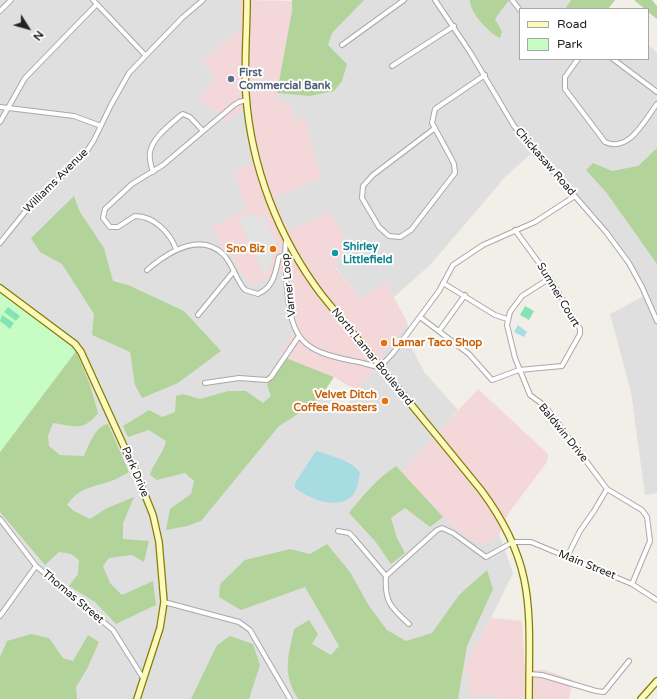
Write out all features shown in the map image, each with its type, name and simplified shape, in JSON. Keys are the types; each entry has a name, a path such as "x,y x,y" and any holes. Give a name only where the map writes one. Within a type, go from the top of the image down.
{"street":[{"path":"0,11 11,0"},
{"path":"93,0 145,55"},
{"name":"Williams Avenue","path":"0,243 25,212 85,154 101,126 120,86 129,73 187,13 203,0"},
{"name":"North Lamar Boulevard","path":"247,0 247,100 252,139 276,218 302,270 485,496 504,524 519,557 527,590 530,614 529,699"},
{"path":"342,45 404,0"},
{"name":"Chickasaw Road","path":"435,0 454,26 485,75 514,126 606,232 629,263 644,290 657,321"},
{"path":"512,0 519,9"},
{"path":"0,122 22,83 33,69 98,4"},
{"path":"392,66 454,26"},
{"path":"577,60 565,78 565,89 605,142 614,146 628,141 657,104"},
{"path":"614,60 657,92"},
{"path":"435,128 372,175 363,186 362,198 379,227 389,236 400,237 411,230 455,173 454,164 435,128 432,117 435,109 485,75"},
{"path":"176,249 167,231 143,217 132,217 115,228 107,225 103,218 105,209 132,184 153,172 177,155 203,131 239,102 247,100"},
{"path":"0,107 74,116 101,126"},
{"path":"153,172 150,153 153,146 158,137 180,115 183,114 190,117 203,131"},
{"path":"380,367 393,353 420,317 443,283 449,270 461,259 482,245 552,212 575,196"},
{"name":"Sumner Court","path":"515,230 550,278 580,329 580,334 566,362 560,367 519,370"},
{"name":"Varner Loop","path":"286,240 284,255 290,311 299,336 311,347 322,354 380,367"},
{"path":"147,270 161,258 176,249 200,245 213,248 224,255 245,290 258,294 270,285 275,274 279,257 284,255"},
{"path":"198,315 234,271"},
{"path":"443,283 496,315 507,319 519,299 550,278"},
{"name":"Park Drive","path":"0,288 75,344 82,352 153,515 159,545 164,602 160,628 137,699"},
{"path":"439,331 465,295"},
{"path":"420,317 469,354 492,380 519,370"},
{"name":"Baldwin Drive","path":"507,319 508,333 519,370 530,395 545,406 607,489 642,510 647,517 650,541 632,584"},
{"path":"205,383 239,378 266,380 271,377 299,336"},
{"path":"567,557 580,531 607,489"},
{"name":"Thomas Street","path":"0,519 36,566 113,630 144,678"},
{"path":"386,576 437,530 442,528 453,533 486,557 513,542"},
{"path":"338,531 349,533 386,576 386,592 389,603 409,624"},
{"name":"Main Street","path":"513,542 531,542 632,584 657,600"},
{"path":"0,616 36,566"},
{"path":"164,602 239,622 250,630 290,699"},
{"path":"529,674 542,674 596,692 604,692 629,661"},
{"path":"641,699 657,681"}],"shaded area":[{"path":"0,0 240,0 240,29 202,62 244,110 248,140 255,162 234,172 247,209 213,227 222,246 230,253 248,282 289,268 292,309 297,326 280,352 346,409 356,390 385,360 381,354 408,324 407,339 425,373 458,410 402,473 483,546 499,534 513,573 491,618 466,663 497,699 0,699"},
{"path":"240,0 293,1 276,101 292,104 295,120 305,118 321,178 274,197 288,231 330,212 350,247 334,266 362,299 386,282 408,324 381,354 385,360 356,390 334,377 286,358 280,352 297,326 292,309 289,269 253,285 248,282 230,253 222,246 212,227 246,209 234,172 255,162 248,140 244,110 225,120 198,97 216,79 202,62 240,29"},
{"path":"292,0 571,0 566,8 519,8 519,60 649,60 649,46 657,52 657,148 638,166 657,245 657,493 645,495 631,392 610,314 644,296 625,263 602,230 531,154 506,176 431,264 394,297 386,283 362,299 334,265 288,231 273,197 321,178 295,120 276,102"},
{"path":"253,212 255,219 264,215 277,244 270,249 273,256 268,275 264,274 238,218"},
{"path":"478,389 548,454 547,462 508,514 499,534 483,546 451,526 401,473"},
{"path":"491,618 522,621 525,670 545,670 573,680 569,699 497,699 496,696 470,697 466,663"}],"green space":[{"path":"292,0 364,0 332,33 328,45 347,64 342,81 334,91 310,96 277,93 292,11"},
{"path":"470,0 509,0 495,19 502,32 500,38 480,22 473,10"},
{"path":"571,0 615,0 609,8 566,8"},
{"path":"634,0 652,0 657,6 657,19 649,13 649,8 644,8"},
{"path":"657,148 657,264 606,192 586,170 593,163 612,171 638,166"},
{"path":"74,196 80,212 104,248 113,281 128,285 184,311 221,351 178,383 142,398 135,385 130,352 92,335 94,314 62,264 40,252 31,238"},
{"path":"0,289 76,351 0,452"},
{"path":"525,306 534,311 529,320 520,315"},
{"path":"8,307 20,316 16,321 4,312"},
{"path":"2,315 14,323 10,329 0,321"},
{"path":"76,351 90,385 98,413 88,423 83,425 73,426 53,423 48,436 49,446 60,455 84,456 90,442 99,428 108,424 129,472 113,480 87,488 77,494 67,505 74,511 90,519 107,508 134,497 123,523 123,539 149,541 144,562 132,555 109,558 103,566 110,583 122,595 153,581 156,605 116,624 95,602 69,586 78,574 79,560 71,554 59,552 45,565 0,512 0,452"},
{"path":"286,358 334,377 317,402 279,426 201,521 187,526 166,530 170,509 191,494 194,481 185,473 157,480 150,475 166,441 149,430 128,437 123,426 149,410 162,417 175,412 176,396 183,394 200,399 228,391 246,391 263,403 271,396 267,385"},
{"path":"396,466 443,517 430,527 405,508 391,518 397,538 405,553 391,564 375,541 349,513 383,476"},
{"path":"327,544 350,572 369,606 387,630 406,641 432,633 459,595 487,570 493,589 467,646 458,699 298,699 288,673 288,657 294,629 309,620 318,634 312,644 331,655 339,646 305,587 241,610 219,597 220,584 245,560 290,549 310,554"},
{"path":"31,634 49,638 63,658 73,661 88,635 99,642 87,669 76,687 77,699 0,699 0,657 7,641"},
{"path":"230,636 253,644 260,665 249,699 191,699 217,645"}],"water":[{"path":"518,325 527,332 524,337 514,332"},
{"path":"316,451 334,456 353,465 360,473 358,484 354,493 347,500 332,503 324,502 308,496 295,488 295,483"}],"place":[{"name":"First Commercial Bank","path":"231,79"},
{"name":"Sno Biz","path":"273,249"},
{"name":"Shirley Littlefield","path":"335,253"},
{"name":"Lamar Taco Shop","path":"384,343"},
{"name":"Velvet Ditch Coffee Roasters","path":"385,401"}]}
